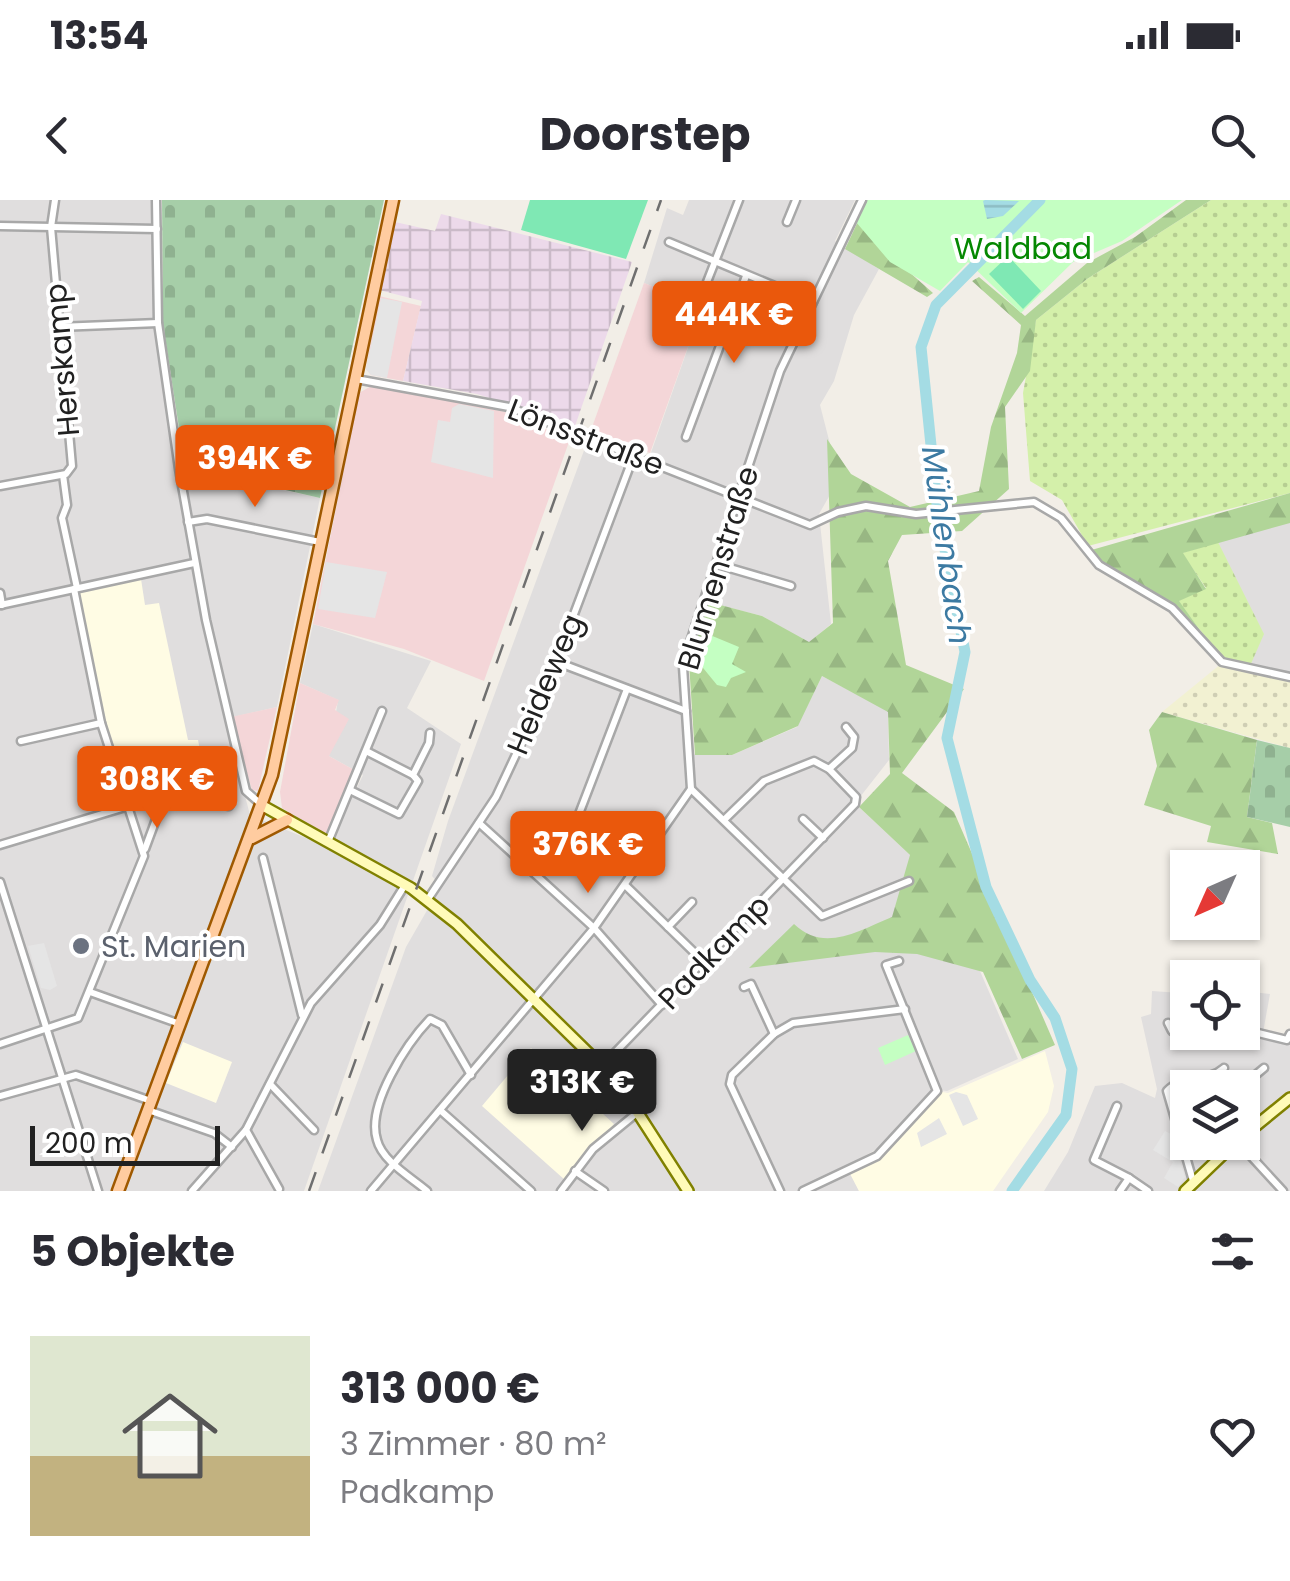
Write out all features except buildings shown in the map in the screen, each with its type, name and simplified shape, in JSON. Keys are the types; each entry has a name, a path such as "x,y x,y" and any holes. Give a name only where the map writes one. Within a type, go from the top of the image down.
{"main road":[{"path":"118,1191 262,806 392,200"},
{"path":"252,839 287,820"}],"street":[{"name":"Herskamp","path":"0,486 62,475 72,466 51,228 55,200"},
{"path":"156,200 158,323 194,563 246,791 262,806 428,899 603,1065 639,1111 688,1191"},
{"path":"708,282 739,200"},
{"path":"786,222 796,200"},
{"name":"Blumenstraße","path":"691,789 683,667 780,372 862,200"},
{"path":"0,226 156,230"},
{"path":"669,242 813,302"},
{"path":"686,437 746,276"},
{"path":"58,327 158,323"},
{"name":"Lönsstraße","path":"354,379 489,401 810,525 838,512 866,506 916,514 1022,500 1048,508 1061,518 1091,558 1164,601 1222,662 1290,676"},
{"name":"Heideweg","path":"428,899 496,797 557,662 634,455"},
{"path":"62,475 68,505 62,518 101,723 144,850"},
{"path":"188,522 207,519 320,542"},
{"path":"0,594 1,605 194,563"},
{"path":"716,564 791,586"},
{"path":"557,662 686,711"},
{"path":"538,874 574,827 627,689"},
{"path":"328,843 382,711"},
{"path":"21,741 101,723"},
{"path":"724,820 764,781 804,762 814,761 829,769 852,748 854,737 846,727"},
{"path":"412,775 430,743 430,733"},
{"path":"352,791 399,814 416,788 418,780 412,775 368,752"},
{"name":"Padkamp","path":"603,1065 856,804 854,793 829,769"},
{"path":"371,1191 594,928 691,789 822,916 909,881"},
{"path":"0,1044 78,1018 165,795"},
{"path":"0,845 165,795 229,806"},
{"path":"803,819 823,838"},
{"path":"478,822 594,928 662,1006"},
{"path":"263,858 302,1016"},
{"path":"0,882 98,1191"},
{"path":"192,1191 246,1130 302,1016 380,925 405,885"},
{"path":"625,885 704,962"},
{"path":"668,927 692,902"},
{"path":"803,1191 820,1188 888,1148 937,1091 886,965 899,961"},
{"path":"744,986 751,984 774,1034"},
{"path":"90,992 181,1024"},
{"path":"780,1191 730,1084 732,1075 774,1034 794,1023 905,1009"},
{"path":"428,1191 376,1141 377,1117 394,1069 430,1019 442,1025 471,1075"},
{"path":"1168,1023 1170,1026"},
{"path":"1260,1033 1287,1040 1290,1034"},
{"path":"1260,1071 1264,1068"},
{"path":"0,1096 76,1076 214,1133 232,1147"},
{"path":"270,1084 314,1130"},
{"path":"1260,1123 1290,1098"},
{"path":"1117,1106 1094,1160 1148,1191"},
{"path":"440,1110 531,1191"},
{"path":"561,1191 606,1135 639,1111"},
{"path":"246,1130 280,1189"},
{"path":"1186,1160 1193,1181"},
{"path":"1185,1191 1217,1160"},
{"path":"1256,1160 1283,1191"},
{"path":"575,1171 604,1191"},
{"path":"1120,1191 1129,1178"}],"shaded area":[{"path":"0,200 151,200 154,323 174,467 320,498 277,707 225,719 250,815 328,847 363,775 329,756 338,700 300,683 313,624 431,661 407,708 461,744 304,1191 0,1191"},
{"path":"689,200 855,200 835,241 879,269 854,315 834,381 820,405 839,479 819,514 831,624 809,643 762,616 700,600 678,663 685,754 732,755 797,727 822,676 888,711 889,760 860,797 859,807 910,855 991,952 980,971 1018,1059 947,1091 932,1089 889,1142 847,1166 859,1191 318,1191 406,947 441,886 432,876 448,821 586,445 647,464 703,305 644,283 667,208 683,215"},
{"path":"441,214 632,262 575,426 477,394 403,381 422,301 379,290 395,222 435,231"},
{"path":"644,283 703,305 650,453 591,430"},
{"path":"379,296 421,306 403,381 371,375 366,369"},
{"path":"381,298 402,302 387,378 371,375 366,369"},
{"path":"373,385 505,412 570,439 484,681 404,649 313,624 359,393"},
{"path":"459,404 494,411 493,478 431,462 438,420 450,422 452,408"},
{"path":"1290,522 1290,674 1250,666 1218,542"},
{"path":"326,562 387,572 375,618 318,609"},
{"path":"141,579 145,605 159,603 188,740 198,740 200,750 120,767 103,716 79,593"},
{"path":"300,683 339,700 335,710 349,719 329,756 356,771 326,836 282,808 280,792"},
{"path":"277,707 258,791 252,790 231,717"},
{"path":"44,943 57,986 50,990 41,988 28,946"},
{"path":"1152,991 1170,992 1170,1050 1260,1050 1260,993 1270,994 1262,1038 1290,1041 1290,1191 1044,1191 1068,1152 1095,1086 1122,1083 1155,1098 1157,1089 1141,1017 1151,1014"},
{"path":"183,1042 232,1062 216,1103 166,1083"},
{"path":"531,1048 614,1124 565,1180 482,1106"},
{"path":"1045,1051 1054,1086 1048,1112 993,1191 859,1191 848,1170 877,1156 937,1091 948,1093"},
{"path":"949,1095 967,1095 978,1119 963,1126"},
{"path":"939,1118 947,1134 921,1147 917,1133"},
{"path":"1165,1131 1170,1134 1170,1160 1179,1160 1185,1177 1178,1187 1164,1178 1173,1162 1153,1150"}],"green space":[{"path":"162,200 384,200 320,498 185,467 163,324"},
{"path":"530,200 648,200 626,259 521,230"},
{"name":"Waldbad","path":"867,200 1182,200 1122,241 1073,262 1021,313 968,262 940,291 890,262 856,222"},
{"path":"868,200 891,256 933,293 927,297 845,249"},
{"path":"1186,200 1211,200 1087,279 1036,320 1030,371 1005,407 1009,489 962,531 902,535 888,561 906,665 964,689 902,773 954,812 1055,1045 1022,1059 983,972 917,954 875,952 749,968 794,924 805,933 829,938 854,933 892,917 910,855 859,807 890,774 888,712 822,676 798,726 732,755 695,755 689,663 709,602 762,616 809,642 833,623 827,439 851,474 910,507 979,491 991,427 1017,353 1021,325 972,281 979,277 1025,316 1087,263 1135,237"},
{"path":"1211,200 1290,200 1290,493 1088,546 1062,500 1030,481 1023,393 1036,320 1087,279"},
{"path":"1008,256 1041,291 1023,309 989,274"},
{"path":"669,294 696,304 691,318 664,308"},
{"path":"1290,493 1290,523 1183,553 1206,589 1179,601 1215,651 1173,607 1100,564 1088,551"},
{"path":"1218,542 1264,634 1250,666 1223,660 1178,601 1206,588 1182,553"},
{"path":"710,635 739,647 732,664 746,672 731,678 726,687 717,685 699,663"},
{"path":"1222,663 1290,679 1290,748 1162,712"},
{"path":"1162,712 1257,740 1247,817 1272,823 1278,854 1207,842 1211,826 1144,805 1157,766 1149,730"},
{"path":"1257,740 1290,748 1290,827 1247,817"},
{"path":"908,1035 916,1051 885,1065 878,1048"}],"water":[{"path":"983,201 1019,201 1003,216 987,219"}],"waterway":[{"name":"Mühlenbach","path":"1012,1191 1066,1115 1072,1069 1055,1018 1030,980 986,887 947,738 965,652 938,514 921,347 936,305 1040,200"}],"railway":[{"path":"309,1191 661,200"}],"place":[{"name":"St. Marien","path":"81,946"}]}
